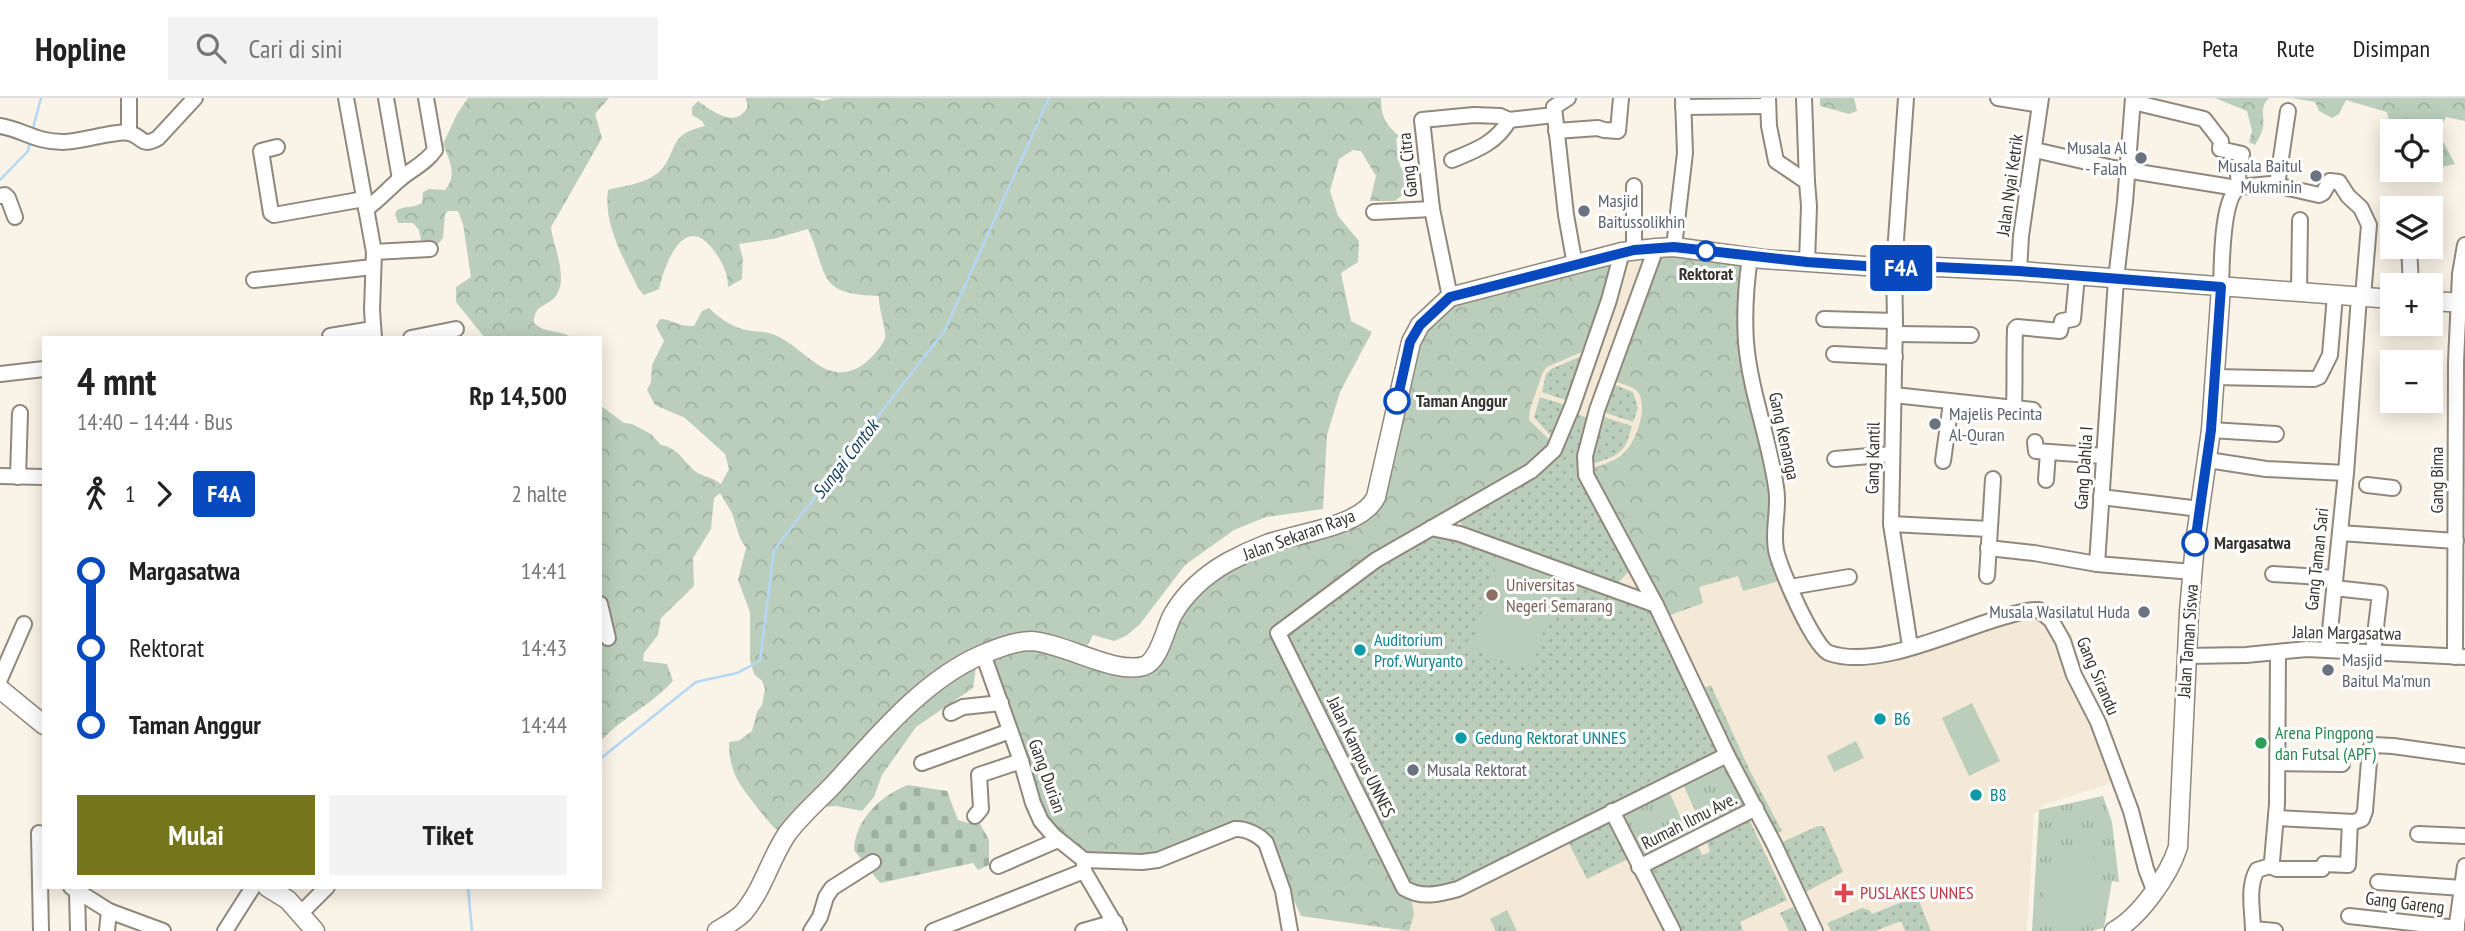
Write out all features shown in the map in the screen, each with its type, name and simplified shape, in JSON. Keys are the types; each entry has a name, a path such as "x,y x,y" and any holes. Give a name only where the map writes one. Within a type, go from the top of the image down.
{"main road":[{"path":"1450,297 1575,265 1665,248 1807,262 1894,268 2019,271 2380,298"},
{"name":"Jalan Taman Siswa","path":"2117,930 2133,917 2154,890 2173,862 2178,847 2193,572 2211,430 2221,287"},
{"name":"Jalan Sekaran Raya","path":"717,931 741,915 755,895 788,832 900,712 952,671 983,654 1033,641 1124,667 1143,666 1154,660 1172,615 1187,595 1220,567 1267,544 1339,523 1367,511 1376,497 1410,342 1420,325 1450,297"},
{"path":"2443,302 2462,303"},
{"path":"0,689 42,723"},
{"path":"270,889 288,900 315,931"}],"street":[{"path":"129,98 130,133"},
{"path":"0,126 12,128 41,141 65,142 130,133 145,143 152,142 159,138 195,98"},
{"path":"330,336 374,333 374,260 346,98"},
{"path":"386,98 400,179"},
{"path":"277,148 261,151 274,215 365,204 383,196 435,150 426,98"},
{"path":"1568,98 1553,107 1575,265"},
{"path":"1556,131 1598,128 1618,131 1621,98"},
{"path":"1804,98 1809,206 1807,262"},
{"path":"1894,268 1906,98"},
{"name":"Jalan Nyai Ketrik","path":"1998,98 2041,102 2021,236 2019,271"},
{"path":"2133,100 2204,119 2221,141 2220,149 2242,154 2238,187 2233,192 2225,214 2221,287"},
{"name":"Gang Dahlia I","path":"2097,564 2116,279 2133,100"},
{"path":"1807,182 1777,164 1769,126 1768,102 1683,103 1685,153 1665,248 1645,274 1597,410 1585,462 1588,480 1637,567 1815,931"},
{"path":"2035,150 2062,158 2238,187 2266,183 2277,185 2288,111"},
{"name":"Gang Citra","path":"1450,297 1432,209 1423,119 1487,115 1509,120 1554,115"},
{"path":"1451,160 1479,149 1497,137 1509,120"},
{"name":"Gang Taman Sari","path":"2277,185 2319,195 2330,181 2334,180 2361,208 2370,228 2361,297 2328,650"},
{"name":"Jalan Kampus UNNES","path":"1634,186 1625,256 1572,407 1553,450 1531,471 1376,560 1278,633 1404,888 1409,891 1430,896 1458,889 1727,755"},
{"path":"0,196 5,195 8,198 16,217"},
{"path":"1374,212 1432,209"},
{"path":"2299,293 2300,220"},
{"name":"Gang Bima","path":"2460,657 2460,274 2465,245"},
{"path":"254,280 430,249"},
{"path":"1625,256 1625,260 1636,258 1642,263 1645,274"},
{"name":"Gang Kenanga","path":"1750,257 1746,343 1777,488 1776,550 1790,587 1811,631 1825,651 1859,656 1910,646"},
{"name":"Gang Kantil","path":"1894,268 1891,524 1910,646"},
{"path":"2014,409 2015,328 2060,331 2062,321 2073,319 2077,276"},
{"path":"2214,377 2319,377 2330,355 2335,295"},
{"path":"1824,319 1971,335"},
{"path":"421,336 456,329"},
{"path":"1834,354 1895,356"},
{"path":"0,374 42,369"},
{"path":"1894,395 2032,410"},
{"path":"1943,461 1951,402"},
{"path":"18,477 20,413"},
{"path":"2211,430 2276,434"},
{"path":"2035,442 2036,451 2104,456"},
{"path":"2046,480 2048,452"},
{"path":"1835,459 1892,454"},
{"path":"2208,460 2266,469 2346,473"},
{"path":"0,476 42,477"},
{"path":"1987,576 1993,479"},
{"path":"2367,485 2393,488"},
{"path":"2101,497 2200,509"},
{"path":"1458,512 1460,534"},
{"path":"1891,524 1989,528"},
{"path":"1431,528 1460,534 1656,605"},
{"path":"2340,533 2459,547"},
{"path":"1988,548 2097,564 2193,572"},
{"path":"1614,589 1637,567"},
{"path":"2273,573 2380,593 2373,652"},
{"path":"1790,587 1849,578"},
{"name":"Gang Sirandu","path":"1910,646 2028,610 2039,610 2051,620 2063,641 2073,674 2099,726 2131,811 2154,890"},
{"path":"602,612 608,638"},
{"path":"0,680 24,624"},
{"name":"Jalan Margasatwa","path":"2187,656 2328,650 2460,657"},
{"path":"2270,866 2276,818 2278,652"},
{"name":"Gang Durian","path":"983,654 1021,761 1032,803 1046,829 1084,866 1117,926"},
{"path":"951,713 963,707 1000,703"},
{"path":"922,763 1010,731"},
{"path":"2276,818 2358,821 2363,816 2370,749 2373,745 2465,756"},
{"path":"975,816 981,809 979,775 1021,761"},
{"path":"2278,763 2342,764"},
{"name":"Rumah Ilmu Ave.","path":"1639,867 1756,808"},
{"path":"1612,811 1673,931"},
{"path":"2275,931 2253,930 2251,896 2257,870 2270,866 2277,869 2322,869 2324,864 2348,865 2350,822"},
{"path":"933,931 1084,866 1149,862 1235,829 1243,829 1262,838 1266,843 1283,891 1290,931"},
{"path":"39,833 41,931"},
{"path":"2418,834 2465,836"},
{"path":"998,866 1058,840"},
{"path":"811,931 832,888 873,862"},
{"path":"2456,930 2465,866"},
{"path":"2378,882 2462,888"},
{"path":"74,889 108,911 155,930"},
{"path":"74,889 78,931"},
{"path":"225,931 252,889"},
{"path":"301,913 325,889"},
{"path":"107,931 108,911"},
{"name":"Gang Gareng","path":"2349,916 2367,924 2456,930"},
{"path":"1083,931 1117,926"}],"shaded area":[{"name":"Universitas Negeri Semarang","path":"1674,251 1771,543 1813,644 1844,659 2037,610 2052,623 2112,783 2046,804 2034,814 2027,931 1389,931 1301,916 1263,832 1239,821 1154,856 1086,852 1018,744 991,654 1129,671 1358,519 1617,256"}],"green space":[{"path":"468,98 609,98 595,114 602,138 551,227 560,270 560,287 554,298 539,308 535,316 534,323 538,326 568,336 483,336 456,302 456,287 471,277 463,224 458,211 448,211 445,214 443,238 438,244 421,240 419,230 413,223 398,223 395,214 397,210 422,203 423,192 429,189 445,190 449,184 452,173 443,144"},
{"path":"745,98 812,98 823,101 833,98 1381,98 1385,119 1399,136 1396,139 1400,166 1415,185 1395,201 1370,201 1376,176 1361,151 1353,150 1339,159 1330,191 1338,216 1359,241 1358,262 1341,273 1351,321 1372,332 1340,392 1327,435 1323,509 1266,517 1234,530 1185,565 1140,624 1126,636 1114,641 1093,635 1087,646 1039,632 1017,633 979,646 973,688 916,727 882,775 874,797 862,811 836,806 804,809 778,831 745,791 731,762 729,742 738,741 752,731 765,689 762,681 754,674 750,660 750,612 738,580 746,548 732,513 720,493 714,498 711,529 693,558 694,586 661,618 658,635 644,653 643,661 667,664 673,681 602,740 602,406 624,423 651,434 661,445 676,452 699,474 721,484 729,469 725,454 685,418 655,405 647,390 651,382 652,365 664,341 656,326 660,319 694,326 702,311 709,308 736,327 777,336 817,364 837,372 849,371 864,364 885,338 879,296 844,291 834,286 827,279 808,229 773,239 739,244 743,259 742,279 728,287 727,277 715,252 704,240 694,236 686,238 671,255 659,289 644,295 638,288 612,228 607,203 608,190 642,181 660,171 680,137 705,126 692,115 692,107 698,101 720,115 732,118 743,113 747,104"},
{"path":"1820,98 1854,98 1857,111 1849,114 1820,106"},
{"path":"2215,98 2269,98 2263,108 2262,130 2255,145 2249,142 2252,131 2247,111"},
{"path":"2292,98 2465,98 2465,121 2446,117 2443,123 2443,119 2389,119 2387,112 2346,100 2339,114 2332,118 2319,111 2315,102"},
{"path":"2443,141 2455,164 2443,166"},
{"path":"1656,255 1745,260 1744,350 1769,465 1783,577 1776,582 1743,591 1738,576 1699,587 1703,603 1665,617 1588,470 1612,461 1625,452 1639,426 1642,406 1637,391 1611,380"},
{"path":"1617,256 1591,348 1547,367 1530,409 1529,420 1554,444 1548,453 1275,632 1411,898 1414,914 1409,931 1301,916 1263,832 1239,821 1154,856 1086,852 1058,833 1037,804 991,654 1032,643 1138,670 1173,622 1220,570 1370,512 1414,344 1451,301"},
{"path":"1589,353 1571,402 1542,392 1546,374 1551,369"},
{"path":"1610,383 1633,392 1638,408 1633,422 1600,411"},
{"path":"1540,397 1569,406 1555,441 1534,417"},
{"path":"1574,413 1591,419 1582,456 1633,567 1614,587 1462,533 1460,512 1528,475"},
{"path":"1598,415 1632,426 1622,450 1612,457 1587,466"},
{"path":"1431,530 1655,606 1723,753 1457,887 1412,889 1283,633"},
{"path":"1499,558 1560,578 1532,668 1470,649"},
{"path":"1711,685 1750,771 1782,831 1776,834 1702,689"},
{"path":"1972,703 2000,761 1969,776 1942,718"},
{"path":"1856,741 1864,758 1834,772 1827,756"},
{"path":"1726,759 1751,807 1704,830 1681,780"},
{"path":"908,785 947,791 958,820 979,822 989,840 989,865 978,870 973,863 880,883 854,850 856,839 871,810 888,795"},
{"path":"1667,787 1690,838 1640,863 1615,813"},
{"path":"2103,796 2112,822 2119,882 2112,881 2104,928 2091,931 2032,931 2039,810"},
{"path":"1611,815 1632,857 1587,879 1566,838"},
{"path":"1748,817 1787,900 1740,922 1743,931 1676,931 1644,871 1693,843 1698,846 1702,855 1710,852 1707,836"},
{"path":"1818,826 1825,829 1843,872 1802,894 1780,843"},
{"path":"2092,854 2105,912 2051,925 2037,866"},
{"path":"1917,896 1931,931 1905,931 1901,921 1875,931 1831,931 1827,923 1862,908 1872,914"},
{"path":"1793,907 1805,931 1789,931 1780,913"},
{"path":"1507,910 1517,931 1496,931 1490,919"}],"waterway":[{"path":"32,132 41,98"},
{"name":"Sungai Contok","path":"602,757 696,682 737,673 760,661 774,550 945,330 1049,98"},
{"path":"0,180 28,151 30,142"},
{"name":"Sungai Contok","path":"468,889 472,931"}],"bus line":[{"name":"F4A","path":"1397,401 1410,342 1420,325 1450,297 1634,250 1674,247 1763,259 1894,268 2019,271 2221,287 2208,460 2195,543"}],"place":[{"name":"Musala Al - Falah","path":"2141,158"},
{"name":"Musala Baitul Mukminin","path":"2316,176"},
{"name":"Masjid Baitussolikhin","path":"1584,211"},
{"name":"Rektorat","path":"1706,251"},
{"name":"Taman Anggur","path":"1397,401"},
{"name":"Majelis Pecinta Al-Quran","path":"1935,424"},
{"name":"Margasatwa","path":"2195,543"},
{"name":"Universitas Negeri Semarang","path":"1492,595"},
{"name":"Musala Wasilatul Huda","path":"2144,612"},
{"name":"Auditorium Prof. Wuryanto","path":"1360,650"},
{"name":"Masjid Baitul Ma'mun","path":"2328,670"},
{"name":"B6","path":"1880,719"},
{"name":"Gedung Rektorat UNNES","path":"1461,738"},
{"name":"Arena Pingpong dan Futsal (APF)","path":"2261,743"},
{"name":"Musala Rektorat","path":"1413,770"},
{"name":"B8","path":"1976,795"},
{"name":"PUSLAKES UNNES","path":"1844,893"}]}
